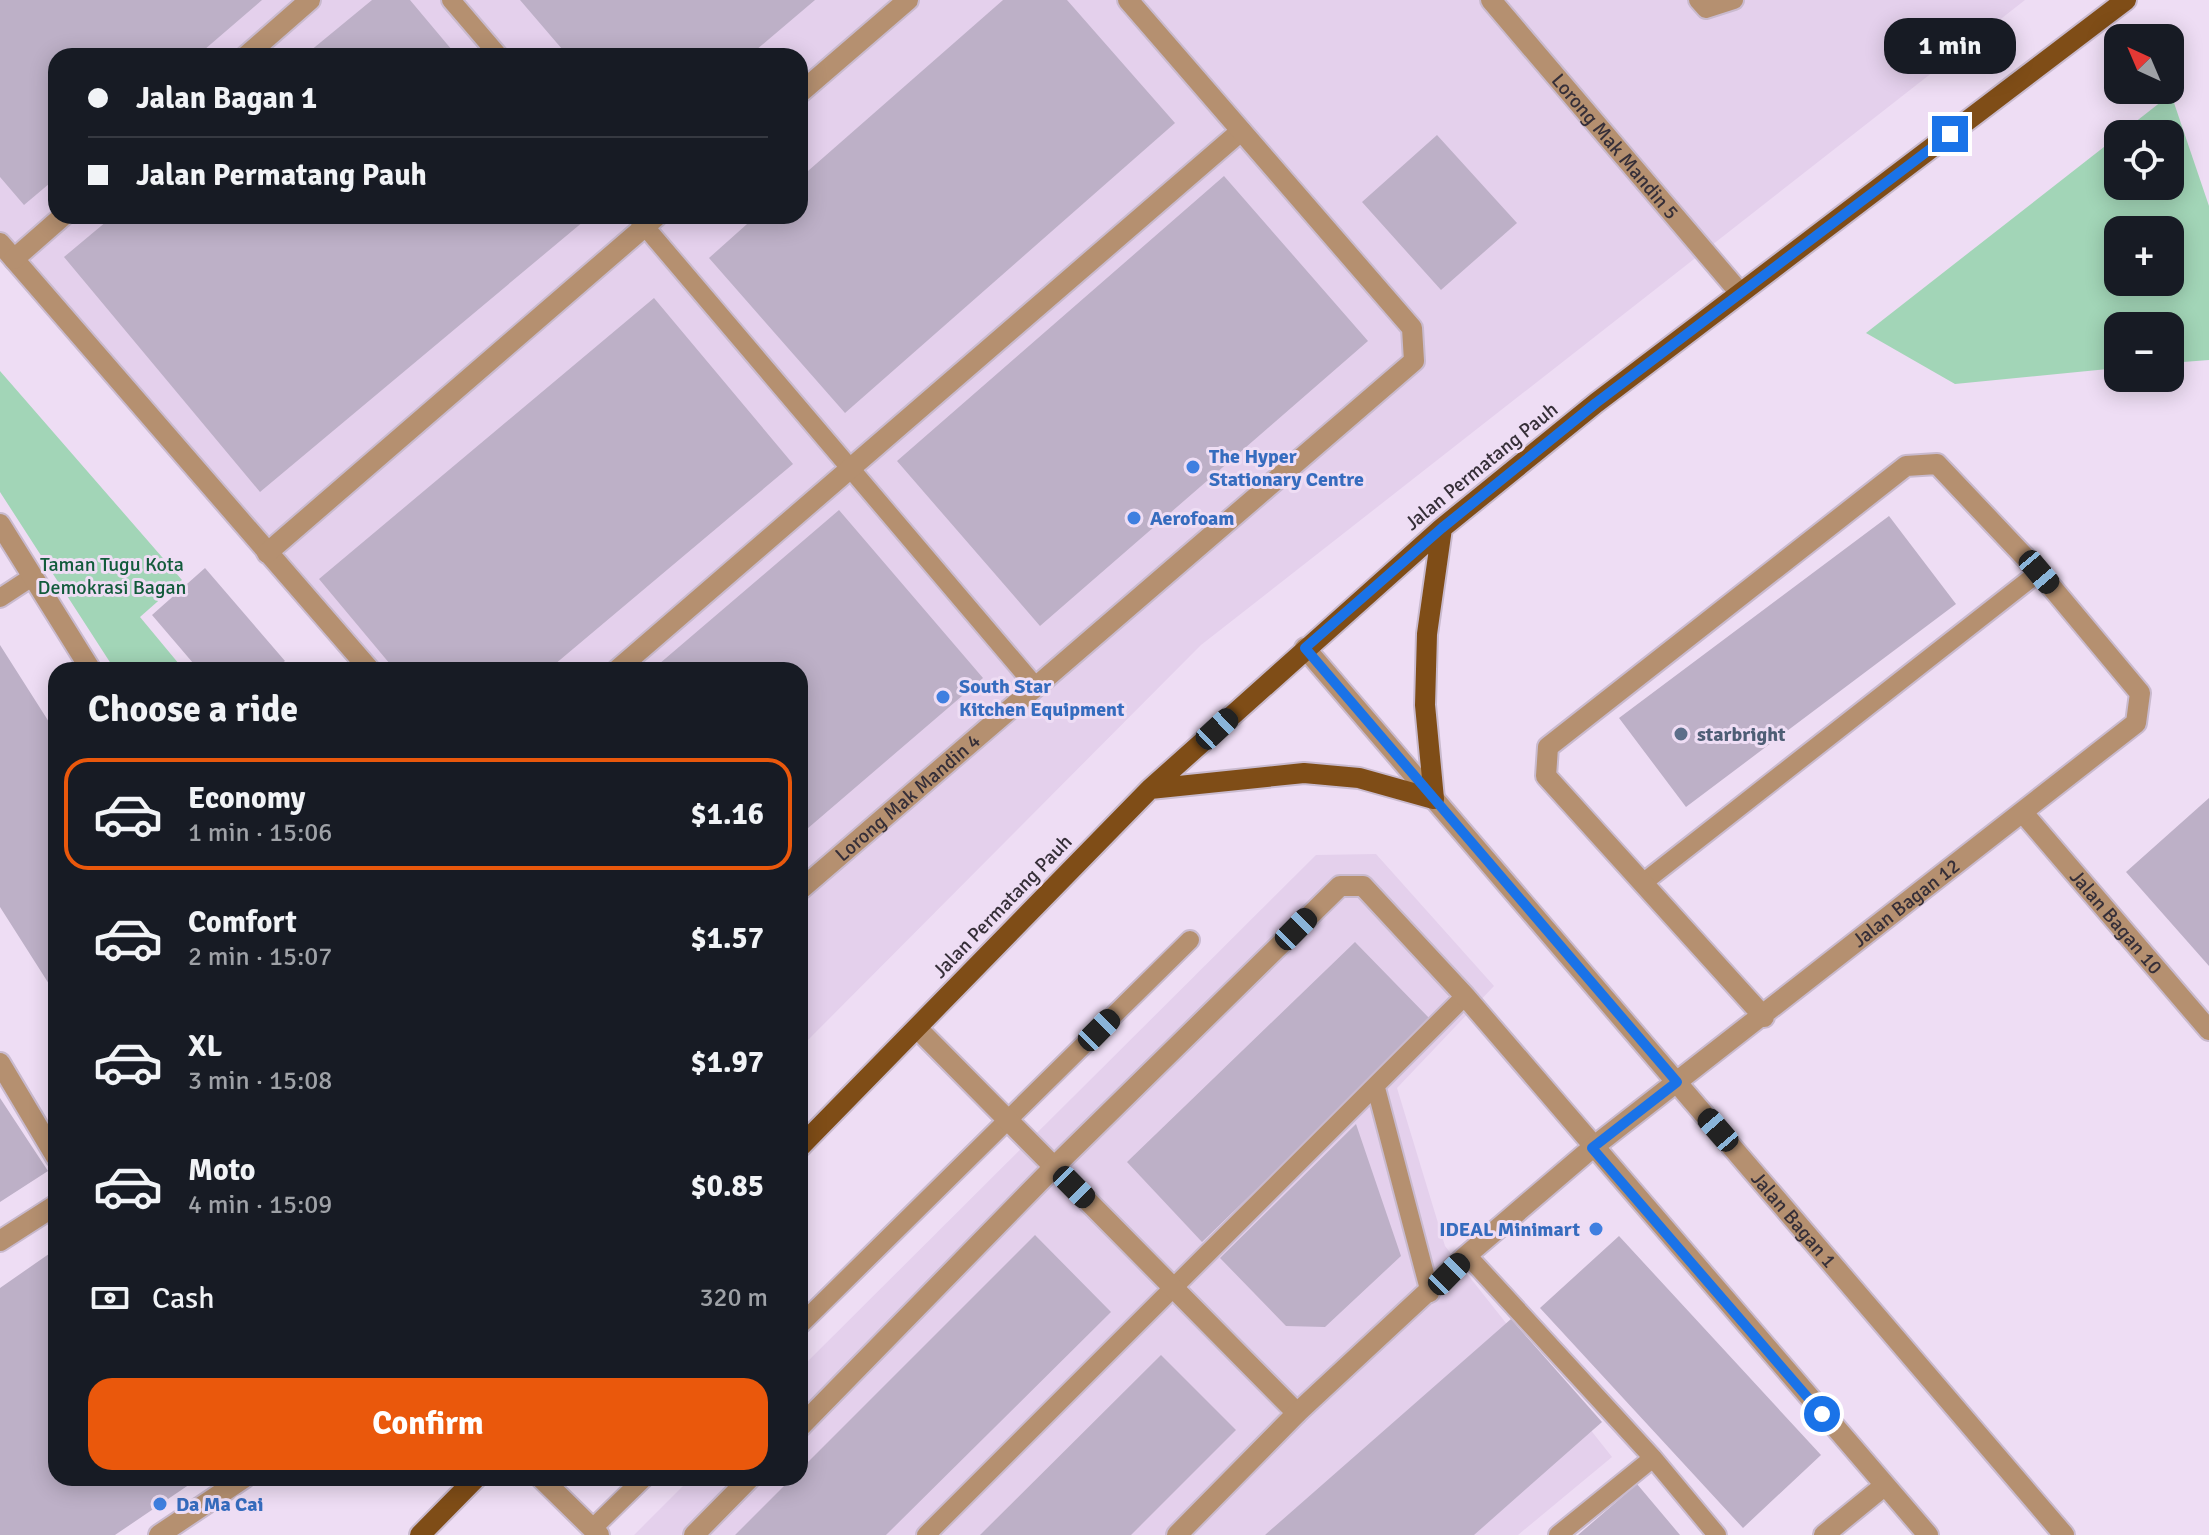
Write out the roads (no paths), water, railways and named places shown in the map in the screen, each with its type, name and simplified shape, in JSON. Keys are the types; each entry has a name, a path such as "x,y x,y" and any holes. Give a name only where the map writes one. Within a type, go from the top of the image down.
{"main road":[{"name":"Jalan Permatang Pauh","path":"808,1139 1150,789 1442,528 1596,403 2126,0"},
{"path":"1150,789 1304,773 1359,778 1434,799 1425,705 1427,634 1442,528"},
{"path":"420,1535 468,1486"}],"street":[{"path":"255,48 310,0"},
{"path":"808,86 908,0"},
{"path":"626,662 1241,131 1128,0"},
{"name":"Lorong Mak Mandin 5","path":"1491,0 1740,293"},
{"name":"Lorong Mak Mandin 4","path":"808,883 1414,361 1412,328 1241,131"},
{"path":"14,259 54,224"},
{"path":"267,553 641,224"},
{"path":"0,243 363,662"},
{"path":"1764,1017 1546,776 1548,747 1906,466 1937,464 2039,572"},
{"path":"0,524 86,662"},
{"name":"Jalan Bagan 12","path":"1677,1082 2024,814 2136,723 2140,693 2039,572"},
{"name":"Jalan Bagan 1","path":"1305,648 2064,1535"},
{"name":"Jalan Bagan 10","path":"2024,814 2209,1030"},
{"path":"808,1419 1054,1167 1340,886 1363,886 1465,996 1592,1148 1928,1535"},
{"path":"917,1028 1297,1413"},
{"path":"0,1063 48,1144"},
{"path":"1177,1535 1297,1413 1430,1293 1467,1255 1592,1148 1677,1082"},
{"path":"0,1241 48,1210"},
{"path":"159,1535 226,1486"},
{"path":"549,1486 596,1532"},
{"path":"694,1535 742,1486"},
{"path":"1824,1535 1884,1486"}],"lane":[{"path":"451,0 492,48"},
{"path":"1698,0 1706,9 1734,0"},
{"path":"649,224 1036,687"},
{"path":"1644,882 2039,572"},
{"path":"0,598 32,577"},
{"path":"808,1317 1190,940"},
{"path":"926,1535 1465,996"},
{"path":"1376,1088 1430,1293"},
{"path":"1467,1255 1653,1458 1717,1535"},
{"path":"1558,1535 1653,1458"},
{"path":"596,1532 637,1486"}],"place":[{"name":"The Hyper Stationary Centre","path":"1193,467"},
{"name":"Aerofoam","path":"1134,518"},
{"name":"South Star Kitchen Equipment","path":"943,697"},
{"name":"starbright","path":"1681,734"},
{"name":"IDEAL Minimart","path":"1596,1229"},
{"name":"Da Ma Cai","path":"160,1504"}],"park label":[{"name":"Taman Tugu Kota Demokrasi Bagan","path":"112,576"}]}
